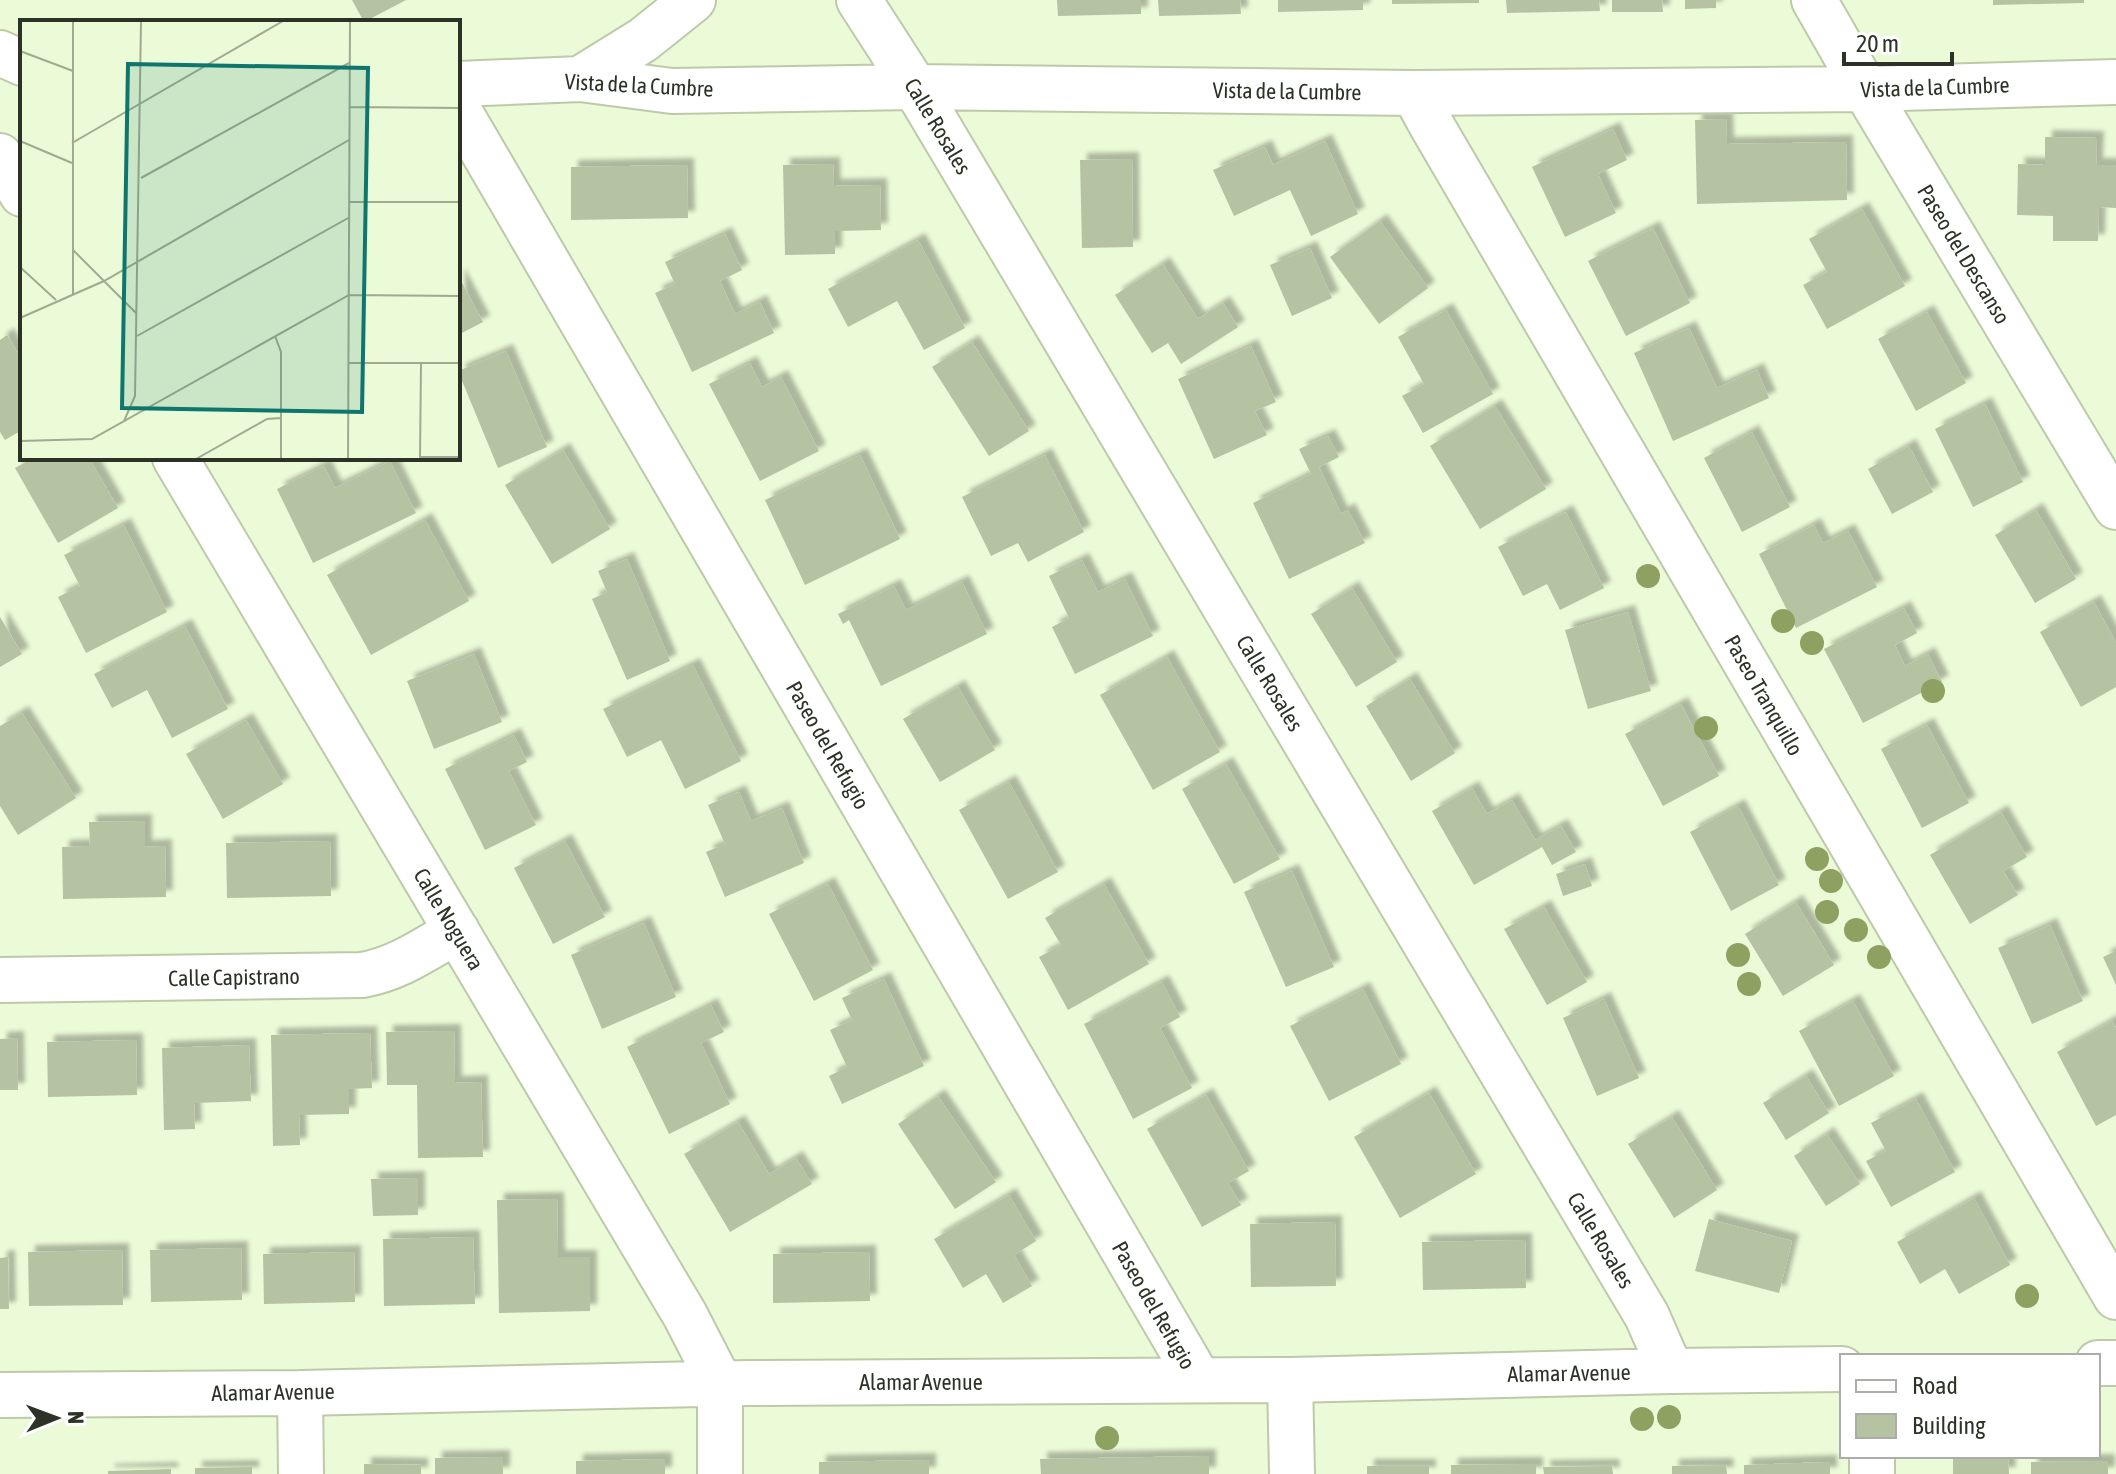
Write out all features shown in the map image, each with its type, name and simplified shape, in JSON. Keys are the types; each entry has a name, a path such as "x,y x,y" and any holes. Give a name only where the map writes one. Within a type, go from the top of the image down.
{"street":[{"path":"580,79 643,40 693,0"},
{"name":"Calle Rosales","path":"859,0 915,87 1639,1303 1671,1371"},
{"name":"Paseo del Descanso","path":"1814,0 2116,507"},
{"path":"0,53 20,62"},
{"name":"Vista de la Cumbre","path":"460,84 580,79 672,91 915,87 1414,93 1865,89 2116,82"},
{"name":"Paseo Tranquillo","path":"1414,93 2116,1297"},
{"name":"Paseo del Refugio","path":"460,112 1199,1380"},
{"path":"0,156 20,191"},
{"name":"Calle Noguera","path":"176,460 685,1315 720,1383"},
{"name":"Calle Capistrano","path":"0,980 362,975 383,972 403,963 457,931"},
{"name":"Alamar Avenue","path":"0,1395 300,1393 720,1383 1290,1380 1840,1369"},
{"path":"1290,1380 1292,1474"},
{"path":"720,1383 720,1474"},
{"path":"300,1393 301,1474"}],"building":[{"path":"352,0 406,0 368,20 363,20"},
{"path":"1057,0 1141,0 1141,14 1058,16"},
{"path":"1158,0 1240,0 1241,14 1159,16"},
{"path":"1278,0 1363,0 1363,10 1278,12"},
{"path":"1392,0 1479,0 1479,3 1392,4"},
{"path":"1506,0 1599,0 1600,11 1507,13"},
{"path":"1612,0 1662,0 1663,12 1612,12"},
{"path":"1685,0 1716,0 1716,8 1685,9"},
{"path":"1993,0 2084,0 2084,3 1993,5"},
{"path":"1726,119 1727,144 1846,142 1847,200 1697,204 1695,120"},
{"path":"1613,129 1627,160 1598,174 1616,213 1565,237 1532,167"},
{"path":"2045,137 2097,138 2096,165 2116,165 2116,208 2099,207 2098,241 2053,241 2053,216 2017,215 2018,164 2045,165"},
{"path":"1325,141 1358,214 1311,236 1290,190 1234,216 1213,170 1265,147 1273,165"},
{"path":"1132,159 1133,247 1082,248 1080,160"},
{"path":"833,164 834,186 880,185 881,230 835,231 835,254 785,255 783,165"},
{"path":"687,165 688,218 571,220 571,167"},
{"path":"1862,209 1905,286 1827,329 1803,285 1827,272 1809,239"},
{"path":"1380,221 1428,288 1379,324 1330,257"},
{"path":"1653,228 1690,303 1626,336 1588,261"},
{"path":"725,234 742,270 720,281 735,314 760,302 774,333 692,372 655,293 675,284 665,262"},
{"path":"918,240 965,328 924,350 897,301 848,327 828,289"},
{"path":"1310,248 1332,298 1292,316 1270,265"},
{"path":"1163,264 1198,319 1223,303 1238,327 1181,364 1168,343 1152,353 1115,295"},
{"path":"460,279 483,322 460,334"},
{"path":"1446,310 1493,394 1423,433 1402,396 1424,384 1398,337"},
{"path":"1927,312 1966,383 1916,411 1878,339"},
{"path":"1689,328 1717,388 1757,370 1769,398 1673,441 1634,353"},
{"path":"7,335 20,357 20,431 5,440 0,432 0,340"},
{"path":"972,342 1029,431 989,456 932,367"},
{"path":"1251,346 1276,402 1255,411 1267,435 1214,459 1178,379"},
{"path":"506,351 547,447 498,468 460,370"},
{"path":"750,363 762,387 781,377 819,451 760,481 709,384"},
{"path":"1985,404 2023,482 1973,507 1935,429"},
{"path":"1495,406 1546,489 1480,529 1430,446"},
{"path":"1752,432 1790,507 1742,532 1704,458"},
{"path":"1328,436 1339,457 1319,467 1341,514 1348,510 1365,543 1289,579 1253,503 1311,474 1299,449"},
{"path":"1909,446 1933,492 1892,514 1868,469"},
{"path":"563,450 610,529 552,564 505,485"},
{"path":"860,455 900,539 805,585 765,500"},
{"path":"1045,455 1084,532 1028,562 1018,543 991,556 962,497"},
{"path":"29,460 90,460 118,508 58,543 15,468"},
{"path":"390,461 416,513 313,563 277,489 324,466 335,488"},
{"path":"2036,510 2076,579 2035,603 1995,535"},
{"path":"1566,512 1604,588 1560,610 1547,584 1523,596 1498,547"},
{"path":"425,520 469,601 371,655 327,575"},
{"path":"124,525 167,612 86,653 58,597 80,586 64,555"},
{"path":"1814,525 1823,543 1848,531 1877,587 1796,628 1759,554"},
{"path":"627,559 670,661 627,680 592,599 607,592 598,571"},
{"path":"1082,560 1098,592 1125,579 1153,636 1075,674 1052,627 1069,618 1049,576"},
{"path":"962,582 987,634 881,686 849,620 843,624 838,614 894,586 906,610"},
{"path":"1352,588 1397,662 1356,687 1311,614"},
{"path":"2094,602 2116,643 2116,687 2081,707 2040,632"},
{"path":"1904,608 1917,633 1895,645 1905,666 1928,654 1942,682 1863,723 1824,649"},
{"path":"1628,612 1651,691 1588,709 1565,630"},
{"path":"0,617 22,654 0,667"},
{"path":"185,626 228,709 172,738 147,690 112,708 94,674"},
{"path":"474,654 502,722 434,749 407,681"},
{"path":"1167,657 1220,752 1153,790 1100,695"},
{"path":"693,665 741,761 685,789 661,740 627,757 603,709"},
{"path":"1410,679 1455,753 1411,781 1366,706"},
{"path":"958,687 995,750 940,782 903,719"},
{"path":"1681,704 1719,776 1663,806 1625,734"},
{"path":"22,713 76,798 18,835 0,806 0,726"},
{"path":"246,720 283,784 223,819 186,754"},
{"path":"1927,725 1969,803 1922,828 1881,749"},
{"path":"514,735 527,762 509,771 536,825 485,850 445,769"},
{"path":"1226,764 1280,859 1234,884 1182,789"},
{"path":"1009,782 1058,872 1008,899 959,810"},
{"path":"1472,788 1487,814 1512,800 1535,840 1561,826 1576,852 1552,865 1542,847 1474,885 1432,811"},
{"path":"739,792 751,821 782,808 804,863 725,897 706,852 725,844 708,805"},
{"path":"1738,806 1779,885 1731,911 1690,832"},
{"path":"2001,812 2027,857 2003,871 2018,895 1970,924 1930,855"},
{"path":"145,821 145,847 165,846 166,897 63,899 62,847 90,846 89,822"},
{"path":"330,841 331,896 227,898 226,843"},
{"path":"565,841 605,917 553,944 514,868"},
{"path":"1585,864 1592,886 1563,896 1556,874"},
{"path":"1292,871 1334,967 1286,987 1244,892"},
{"path":"828,884 873,970 814,1001 769,914"},
{"path":"1104,884 1149,964 1068,1010 1039,957 1061,945 1045,918"},
{"path":"1796,902 1834,965 1783,996 1745,934"},
{"path":"1544,907 1587,982 1547,1005 1504,929"},
{"path":"644,923 676,997 602,1029 571,955"},
{"path":"2050,925 2083,1001 2032,1024 1998,948"},
{"path":"2116,951 2116,985 2103,957"},
{"path":"884,979 924,1066 842,1104 829,1076 847,1067 830,1030 852,1020 842,998"},
{"path":"1162,982 1180,1017 1160,1028 1192,1088 1133,1119 1084,1024"},
{"path":"1363,989 1401,1064 1329,1101 1290,1026"},
{"path":"1604,999 1639,1078 1597,1096 1563,1018"},
{"path":"1853,1001 1894,1076 1839,1106 1799,1031"},
{"path":"711,1005 724,1032 701,1043 730,1104 669,1134 627,1047"},
{"path":"2112,1021 2116,1028 2116,1115 2096,1126 2057,1052"},
{"path":"454,1031 455,1083 481,1082 483,1157 418,1158 417,1085 387,1085 386,1032"},
{"path":"370,1033 372,1088 349,1089 349,1114 299,1115 300,1145 273,1146 271,1035"},
{"path":"17,1038 18,1090 0,1090 0,1039"},
{"path":"136,1040 137,1095 48,1097 47,1042"},
{"path":"249,1045 251,1101 194,1103 195,1129 164,1130 162,1048"},
{"path":"1806,1076 1829,1113 1786,1140 1763,1103"},
{"path":"1429,1093 1476,1174 1400,1218 1354,1137"},
{"path":"1206,1095 1249,1171 1228,1183 1241,1205 1202,1227 1147,1129"},
{"path":"938,1096 996,1182 955,1209 898,1124"},
{"path":"1916,1099 1955,1172 1891,1207 1866,1161 1886,1151 1871,1123"},
{"path":"1672,1117 1717,1190 1674,1218 1628,1144"},
{"path":"738,1122 769,1174 796,1158 812,1184 730,1232 684,1154"},
{"path":"1827,1134 1860,1184 1826,1206 1794,1156"},
{"path":"418,1178 418,1215 373,1216 371,1179"},
{"path":"1009,1195 1036,1241 1014,1255 1032,1286 1003,1303 986,1274 963,1288 934,1239"},
{"path":"1974,1198 2010,1265 1959,1294 1945,1269 1920,1284 1897,1242"},
{"path":"557,1199 558,1257 590,1257 590,1311 499,1313 497,1200"},
{"path":"1709,1219 1792,1241 1779,1293 1695,1271"},
{"path":"1335,1222 1336,1286 1251,1287 1250,1224"},
{"path":"473,1237 475,1304 384,1306 383,1239"},
{"path":"1525,1240 1526,1288 1423,1290 1422,1242"},
{"path":"241,1248 242,1300 151,1302 150,1250"},
{"path":"122,1250 123,1305 29,1306 28,1252"},
{"path":"354,1252 355,1302 264,1304 263,1254"},
{"path":"869,1252 870,1301 773,1303 773,1254"},
{"path":"8,1257 9,1309 0,1309 0,1258"},
{"path":"1209,1456 1209,1474 1041,1474 1040,1459"},
{"path":"503,1457 503,1474 435,1474 435,1458"},
{"path":"1953,1458 2008,1458 2009,1474 1953,1474"},
{"path":"665,1459 665,1474 576,1474 576,1461"},
{"path":"929,1460 929,1474 819,1474 819,1462"},
{"path":"2108,1461 2108,1474 2031,1474 2031,1462"},
{"path":"1830,1462 1830,1474 1744,1474 1744,1465"},
{"path":"364,1464 421,1465 421,1474 364,1474"},
{"path":"1536,1464 1536,1474 1451,1474 1451,1465"},
{"path":"1726,1465 1727,1474 1672,1474 1672,1466"},
{"path":"1367,1466 1429,1466 1429,1474 1367,1474"},
{"path":"1612,1466 1613,1474 1544,1474 1543,1467"},
{"path":"252,1467 252,1474 195,1474 195,1468"},
{"path":"171,1469 171,1474 108,1474 108,1471"}]}
